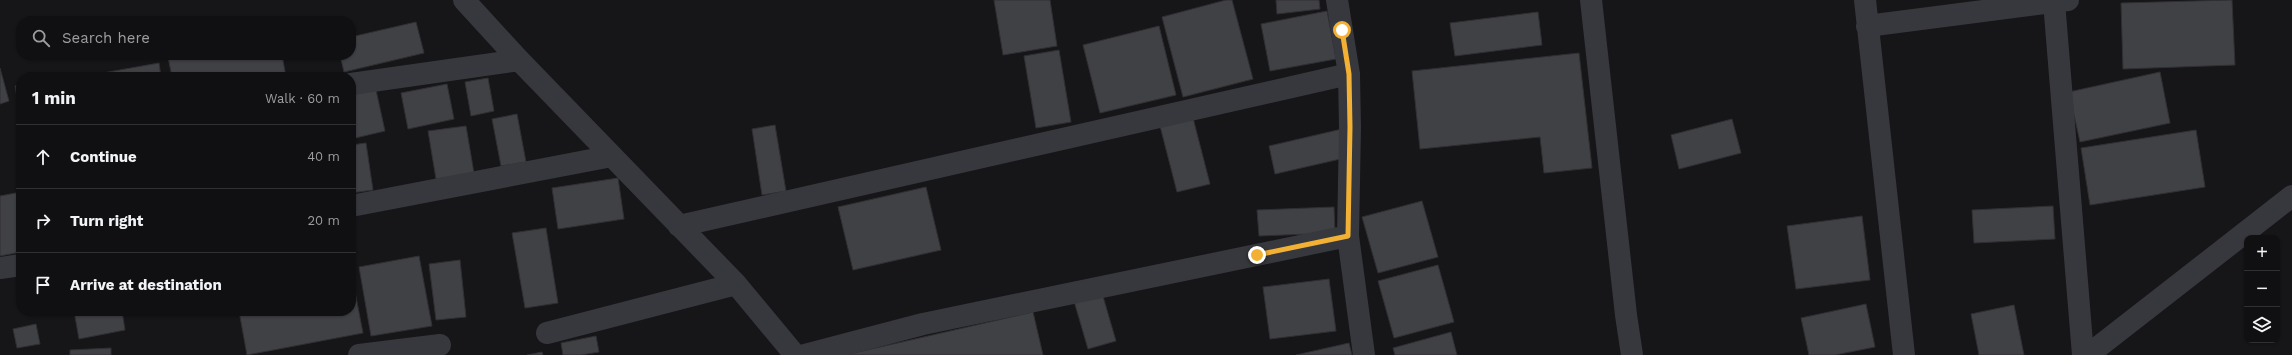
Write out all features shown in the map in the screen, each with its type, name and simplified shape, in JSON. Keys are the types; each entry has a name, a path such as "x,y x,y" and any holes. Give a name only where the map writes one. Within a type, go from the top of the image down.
{"street":[{"path":"464,0 518,60 736,284 795,355"},
{"path":"1337,0 1349,74 1350,127 1348,236 1364,355"},
{"path":"1591,0 1626,315 1632,355"},
{"path":"1865,0 1904,355"},
{"path":"1867,26 2061,1 2083,355"},
{"path":"356,83 518,60"},
{"path":"679,226 1349,74"},
{"path":"356,205 612,156"},
{"path":"2088,355 2292,196"},
{"path":"805,355 923,324 1348,236"},
{"path":"0,268 16,266"},
{"path":"547,333 736,284"},
{"path":"359,355 440,345"}],"building":[{"path":"994,0 1050,0 1057,46 1003,55"},
{"path":"1226,0 1232,0 1253,79 1183,97 1162,17"},
{"path":"1276,0 1319,0 1320,9 1277,14"},
{"path":"2232,0 2235,65 2123,69 2121,3"},
{"path":"1327,11 1336,59 1270,71 1261,24"},
{"path":"1538,12 1542,45 1455,56 1450,23"},
{"path":"416,22 424,53 344,72 341,60 356,60 356,36"},
{"path":"1159,26 1176,95 1100,113 1083,45"},
{"path":"1059,50 1071,122 1036,128 1024,56"},
{"path":"1579,53 1592,168 1544,173 1540,137 1420,149 1412,71"},
{"path":"169,60 283,60 285,72 171,72"},
{"path":"159,63 160,72 108,72"},
{"path":"0,68 9,101 0,104"},
{"path":"2160,72 2170,123 2080,142 2069,92"},
{"path":"488,78 494,111 471,116 465,82"},
{"path":"447,84 454,119 408,129 401,93"},
{"path":"376,90 385,131 356,138 356,94"},
{"path":"517,114 526,162 501,166 492,119"},
{"path":"1193,118 1210,184 1177,192 1160,126"},
{"path":"1732,119 1741,153 1679,169 1671,135"},
{"path":"775,125 786,191 762,195 752,129"},
{"path":"466,126 474,173 436,179 428,131"},
{"path":"1342,129 1349,157 1275,174 1269,146"},
{"path":"2196,130 2205,187 2090,205 2081,148"},
{"path":"366,143 373,190 356,192 356,144"},
{"path":"618,178 624,219 558,229 552,188"},
{"path":"926,187 941,250 853,270 838,207"},
{"path":"16,193 16,253 0,256 0,196"},
{"path":"1422,201 1438,257 1378,273 1362,217"},
{"path":"2053,206 2055,239 1974,243 1972,210"},
{"path":"1334,207 1335,233 1259,236 1257,210"},
{"path":"1862,216 1870,280 1796,289 1787,226"},
{"path":"546,228 558,303 525,308 512,233"},
{"path":"419,256 432,326 371,336 359,267"},
{"path":"460,260 466,317 436,320 429,264"},
{"path":"1438,265 1454,322 1394,338 1378,281"},
{"path":"1329,279 1336,331 1270,339 1263,287"},
{"path":"1102,293 1116,341 1088,349 1074,301"},
{"path":"356,297 363,333 247,355 240,316 356,316"},
{"path":"1866,304 1875,347 1835,355 1809,355 1801,318"},
{"path":"2014,305 2024,355 1979,355 1971,314"},
{"path":"1033,312 1043,355 845,355"},
{"path":"75,316 123,316 125,330 79,339"},
{"path":"36,324 40,344 17,348 13,329"},
{"path":"1451,332 1457,355 1395,355 1393,348"},
{"path":"596,336 599,352 581,355 563,355 561,343"},
{"path":"1349,343 1352,355 1296,355"},
{"path":"111,348 111,355 70,355 70,350"},
{"path":"542,352 543,355 527,355"}],"route":[{"path":"1257,255 1348,236 1350,127 1349,74 1342,30"}]}
